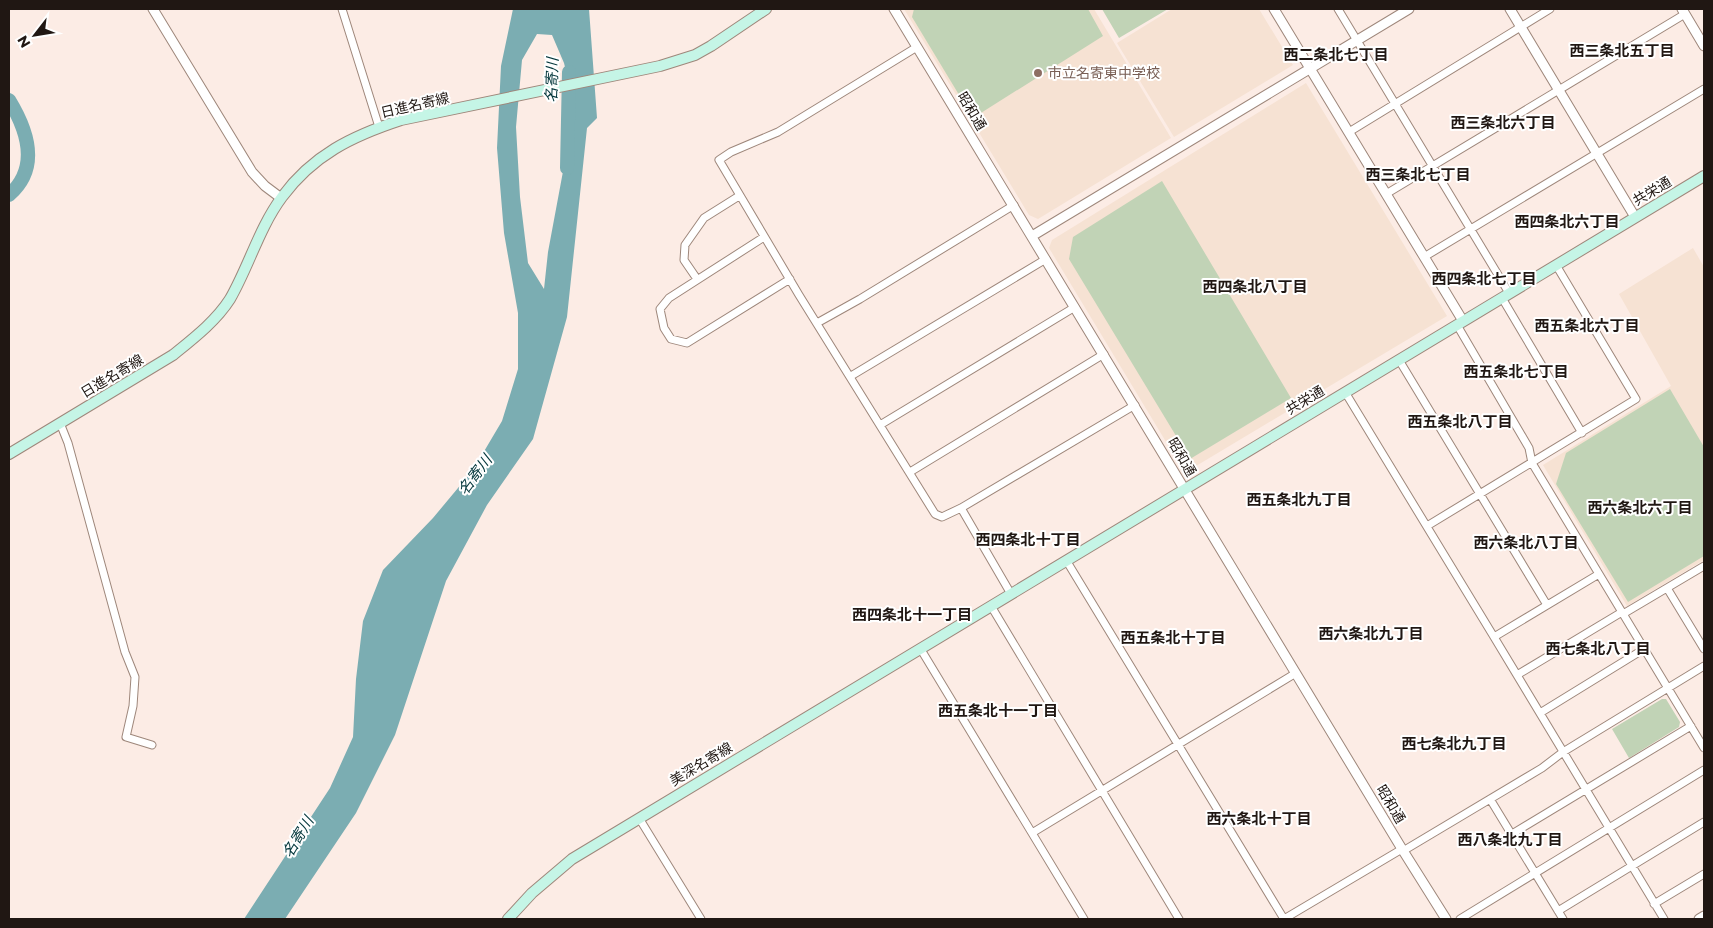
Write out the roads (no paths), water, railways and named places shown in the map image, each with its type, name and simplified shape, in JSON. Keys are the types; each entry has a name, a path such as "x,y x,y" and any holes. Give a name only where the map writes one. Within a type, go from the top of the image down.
{"main road":[{"name":"日進名寄線","path":"9,454 173,355 194,339 214,320 229,300 264,226 281,198 298,177 328,152 350,139 401,120 660,66 695,55 766,9"},
{"name":"共栄通","path":"920,648 1704,176"},
{"name":"美深名寄線","path":"508,919 532,893 572,859 920,648"}],"street":[{"path":"153,9 252,172 265,186 281,198"},
{"path":"342,9 379,127"},
{"name":"昭和通","path":"894,9 1135,405 1402,850 1446,919"},
{"path":"1274,9 1424,257 1529,448 1532,463 1704,748"},
{"path":"1338,9 1470,229 1505,296 1582,433"},
{"path":"1032,236 1409,9"},
{"path":"1510,9 1635,217"},
{"path":"1348,132 1550,9"},
{"path":"1386,194 1559,90 1684,11 1694,9"},
{"path":"1684,11 1704,46"},
{"path":"918,47 778,132 731,152 719,160 764,237 935,514 942,517 961,508 1135,405"},
{"path":"1424,257 1704,89"},
{"path":"697,280 684,260 685,246 704,218 740,196"},
{"path":"817,323 884,285 1014,205"},
{"path":"764,237 669,298 660,309 664,328 671,339 687,342 790,279"},
{"path":"851,376 1046,259"},
{"path":"1427,526 1636,399 1556,265"},
{"path":"880,425 1075,307"},
{"path":"910,472 1104,354"},
{"path":"1399,360 1547,605"},
{"path":"1345,392 1664,919"},
{"path":"60,423 68,443 126,652 135,677 133,706 126,737 152,745"},
{"path":"961,508 1011,594"},
{"path":"1066,560 1284,919 1542,768 1562,752 1704,666"},
{"path":"1517,675 1704,566"},
{"path":"1494,637 1599,574"},
{"path":"1667,588 1704,649"},
{"path":"991,606 1179,919"},
{"path":"920,648 1084,919"},
{"path":"1540,714 1644,649"},
{"path":"1032,834 1296,673"},
{"path":"1512,834 1691,726"},
{"path":"1460,919 1704,770"},
{"path":"1490,798 1563,919"},
{"path":"639,818 701,919"},
{"path":"1558,911 1704,822"},
{"path":"1654,904 1704,874"},
{"path":"1699,919 1704,916"}],"water":[{"path":"513,9 589,9 597,118 587,128 567,317 533,439 487,505 446,581 395,735 356,813 285,919 244,919 330,788 353,737 356,679 363,621 383,570 433,518 473,470 502,421 518,369 518,313 504,233 497,148 501,66","holes":["537,34 552,35 564,63 575,107 548,252 544,289 528,263 520,197 516,127 522,60"]}],"waterway":[{"name":"名寄川","path":"567,168 569,72"},
{"path":"9,100 21,124 28,149 25,173 19,184 9,195"}],"place":[{"name":"市立名寄東中学校","path":"1038,73"}],"district":[{"name":"西三条北五丁目","path":"1622,51"},
{"name":"西二条北七丁目","path":"1336,55"},
{"name":"西三条北六丁目","path":"1503,123"},
{"name":"西三条北七丁目","path":"1418,175"},
{"name":"西四条北六丁目","path":"1567,222"},
{"name":"西四条北七丁目","path":"1484,279"},
{"name":"西四条北八丁目","path":"1255,287"},
{"name":"西五条北六丁目","path":"1587,326"},
{"name":"西五条北七丁目","path":"1516,372"},
{"name":"西五条北八丁目","path":"1460,422"},
{"name":"西五条北九丁目","path":"1299,500"},
{"name":"西六条北六丁目","path":"1640,508"},
{"name":"西四条北十丁目","path":"1028,540"},
{"name":"西六条北八丁目","path":"1526,543"},
{"name":"西四条北十一丁目","path":"912,615"},
{"name":"西六条北九丁目","path":"1371,634"},
{"name":"西五条北十丁目","path":"1173,638"},
{"name":"西七条北八丁目","path":"1598,649"},
{"name":"西五条北十一丁目","path":"998,711"},
{"name":"西七条北九丁目","path":"1454,744"},
{"name":"西六条北十丁目","path":"1259,819"},
{"name":"西八条北九丁目","path":"1510,840"}]}
